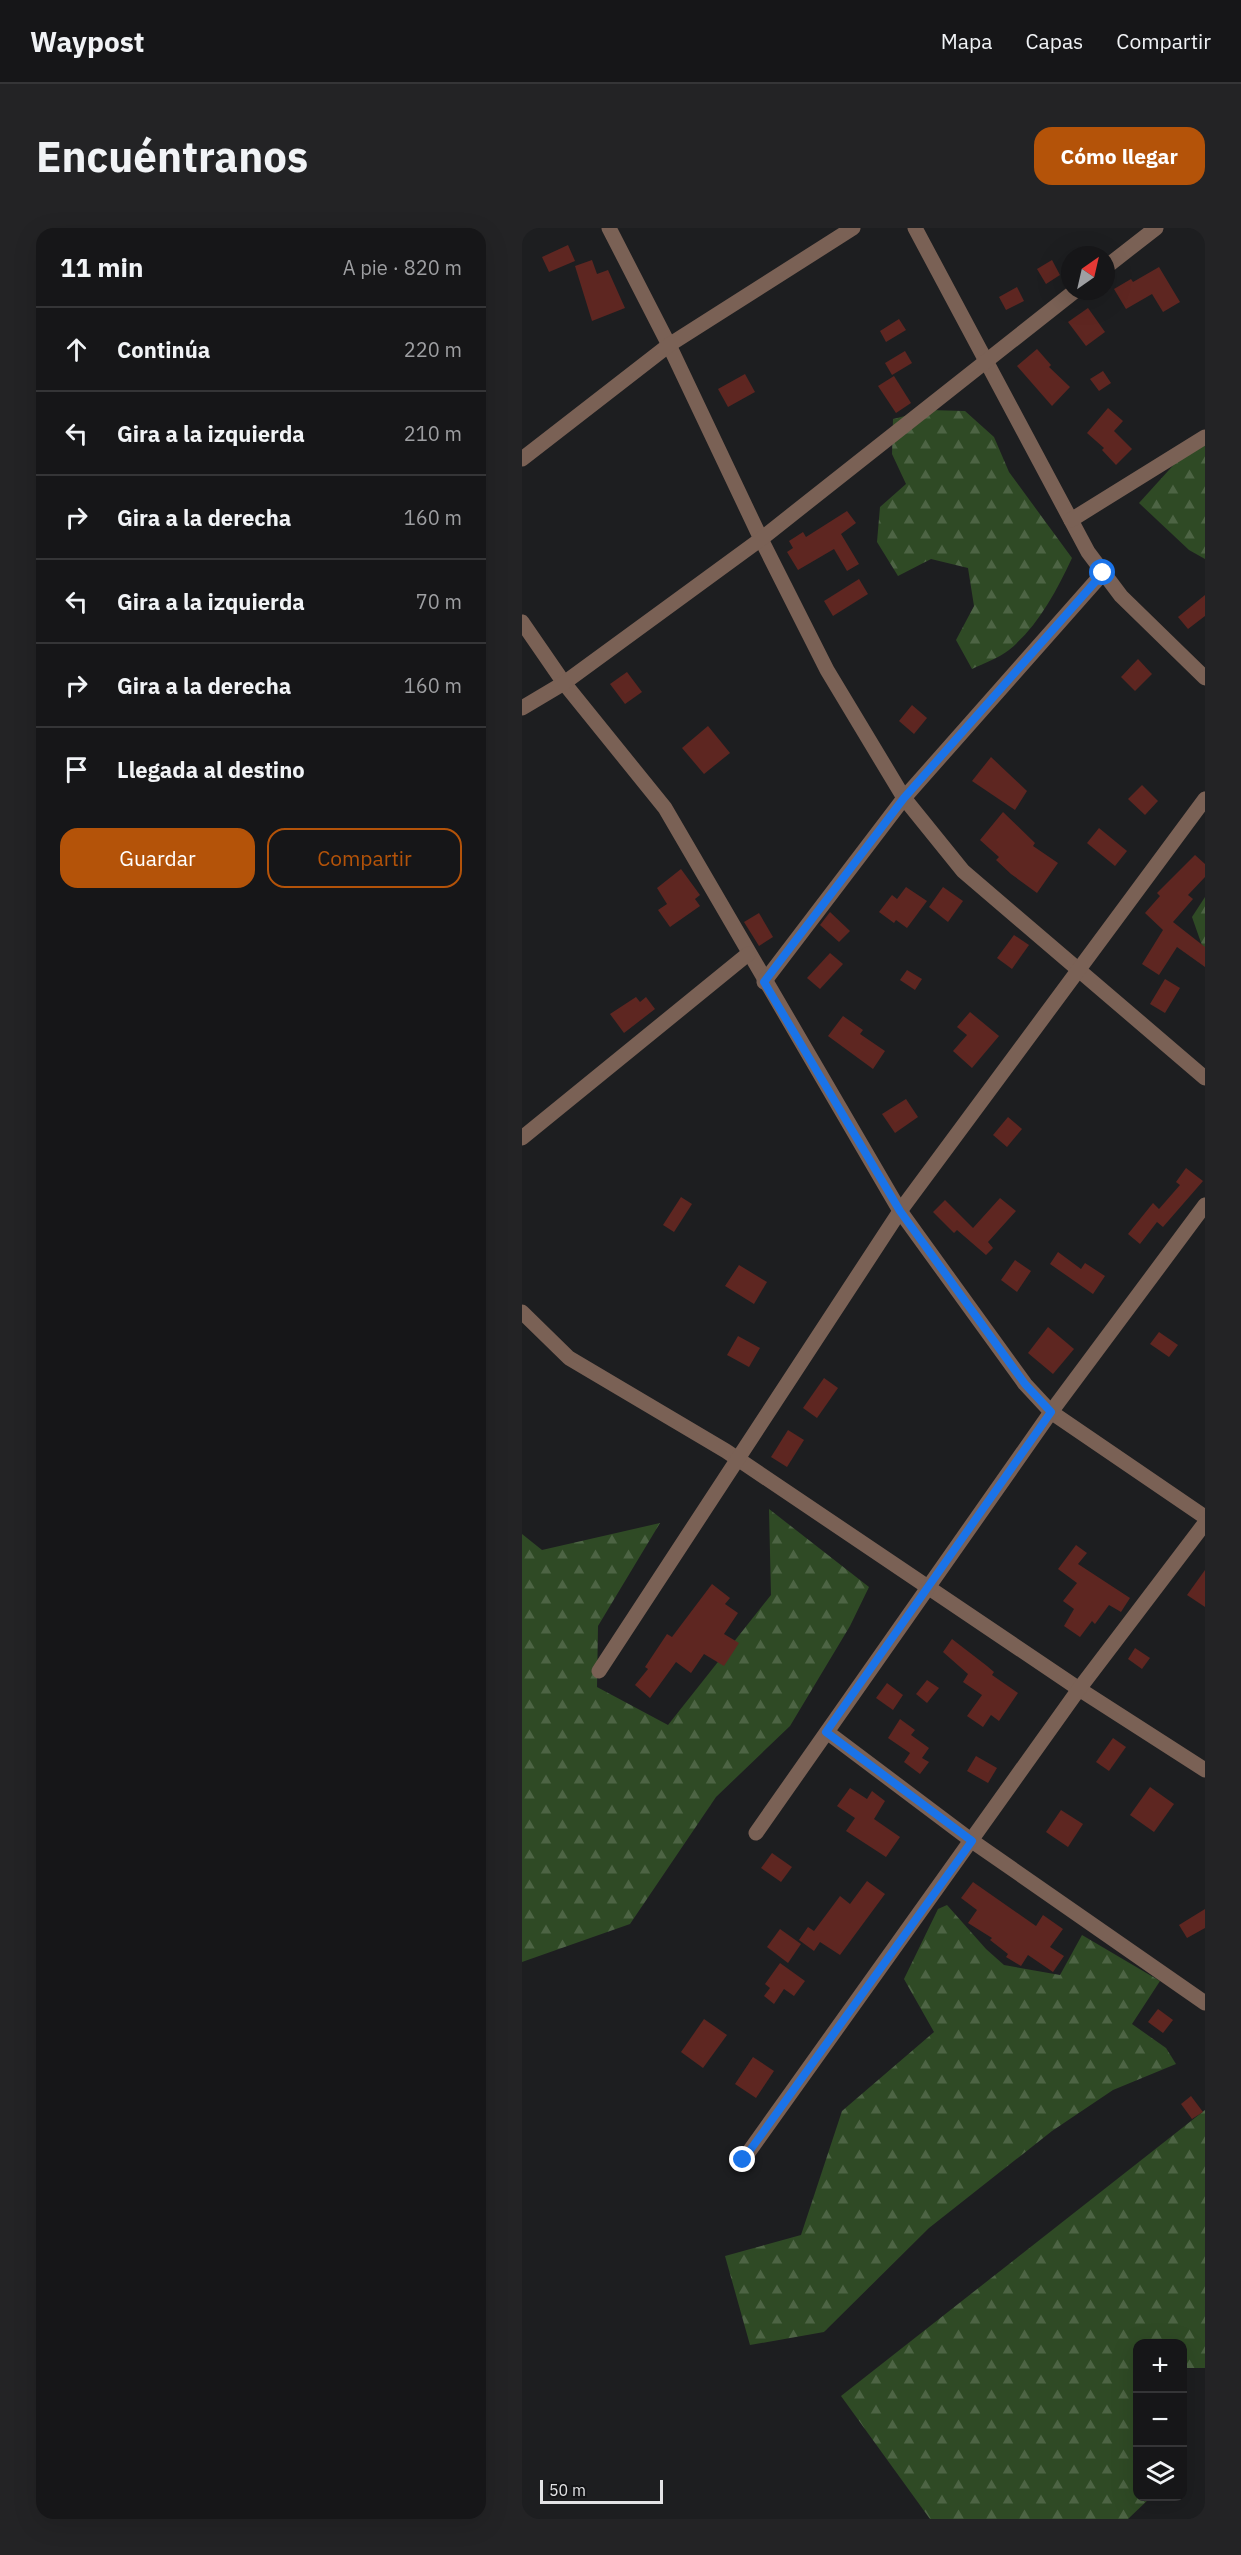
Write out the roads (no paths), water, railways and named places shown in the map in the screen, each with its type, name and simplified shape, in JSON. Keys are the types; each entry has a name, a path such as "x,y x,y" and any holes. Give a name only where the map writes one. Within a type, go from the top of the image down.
{"street":[{"path":"609,228 669,345 761,539 827,670 904,798 963,871 1205,1078"},
{"path":"522,459 669,345 854,228"},
{"path":"915,228 1088,552 1121,596 1205,678"},
{"path":"1115,260 1156,228"},
{"path":"522,708 564,683 761,539 1063,300"},
{"path":"1071,520 1205,437"},
{"path":"764,982 904,798 1103,573"},
{"path":"522,622 564,683 665,808 764,982 900,1211 1025,1384 1051,1412 1205,1517"},
{"path":"599,1671 900,1211 1205,799"},
{"path":"522,1138 748,954"},
{"path":"756,1833 1051,1412 1205,1205"},
{"path":"522,1312 569,1358 738,1459 1079,1689 1205,1770"},
{"path":"743,2160 1079,1689 1205,1523"},
{"path":"826,1732 972,1841 1205,2004"}]}
